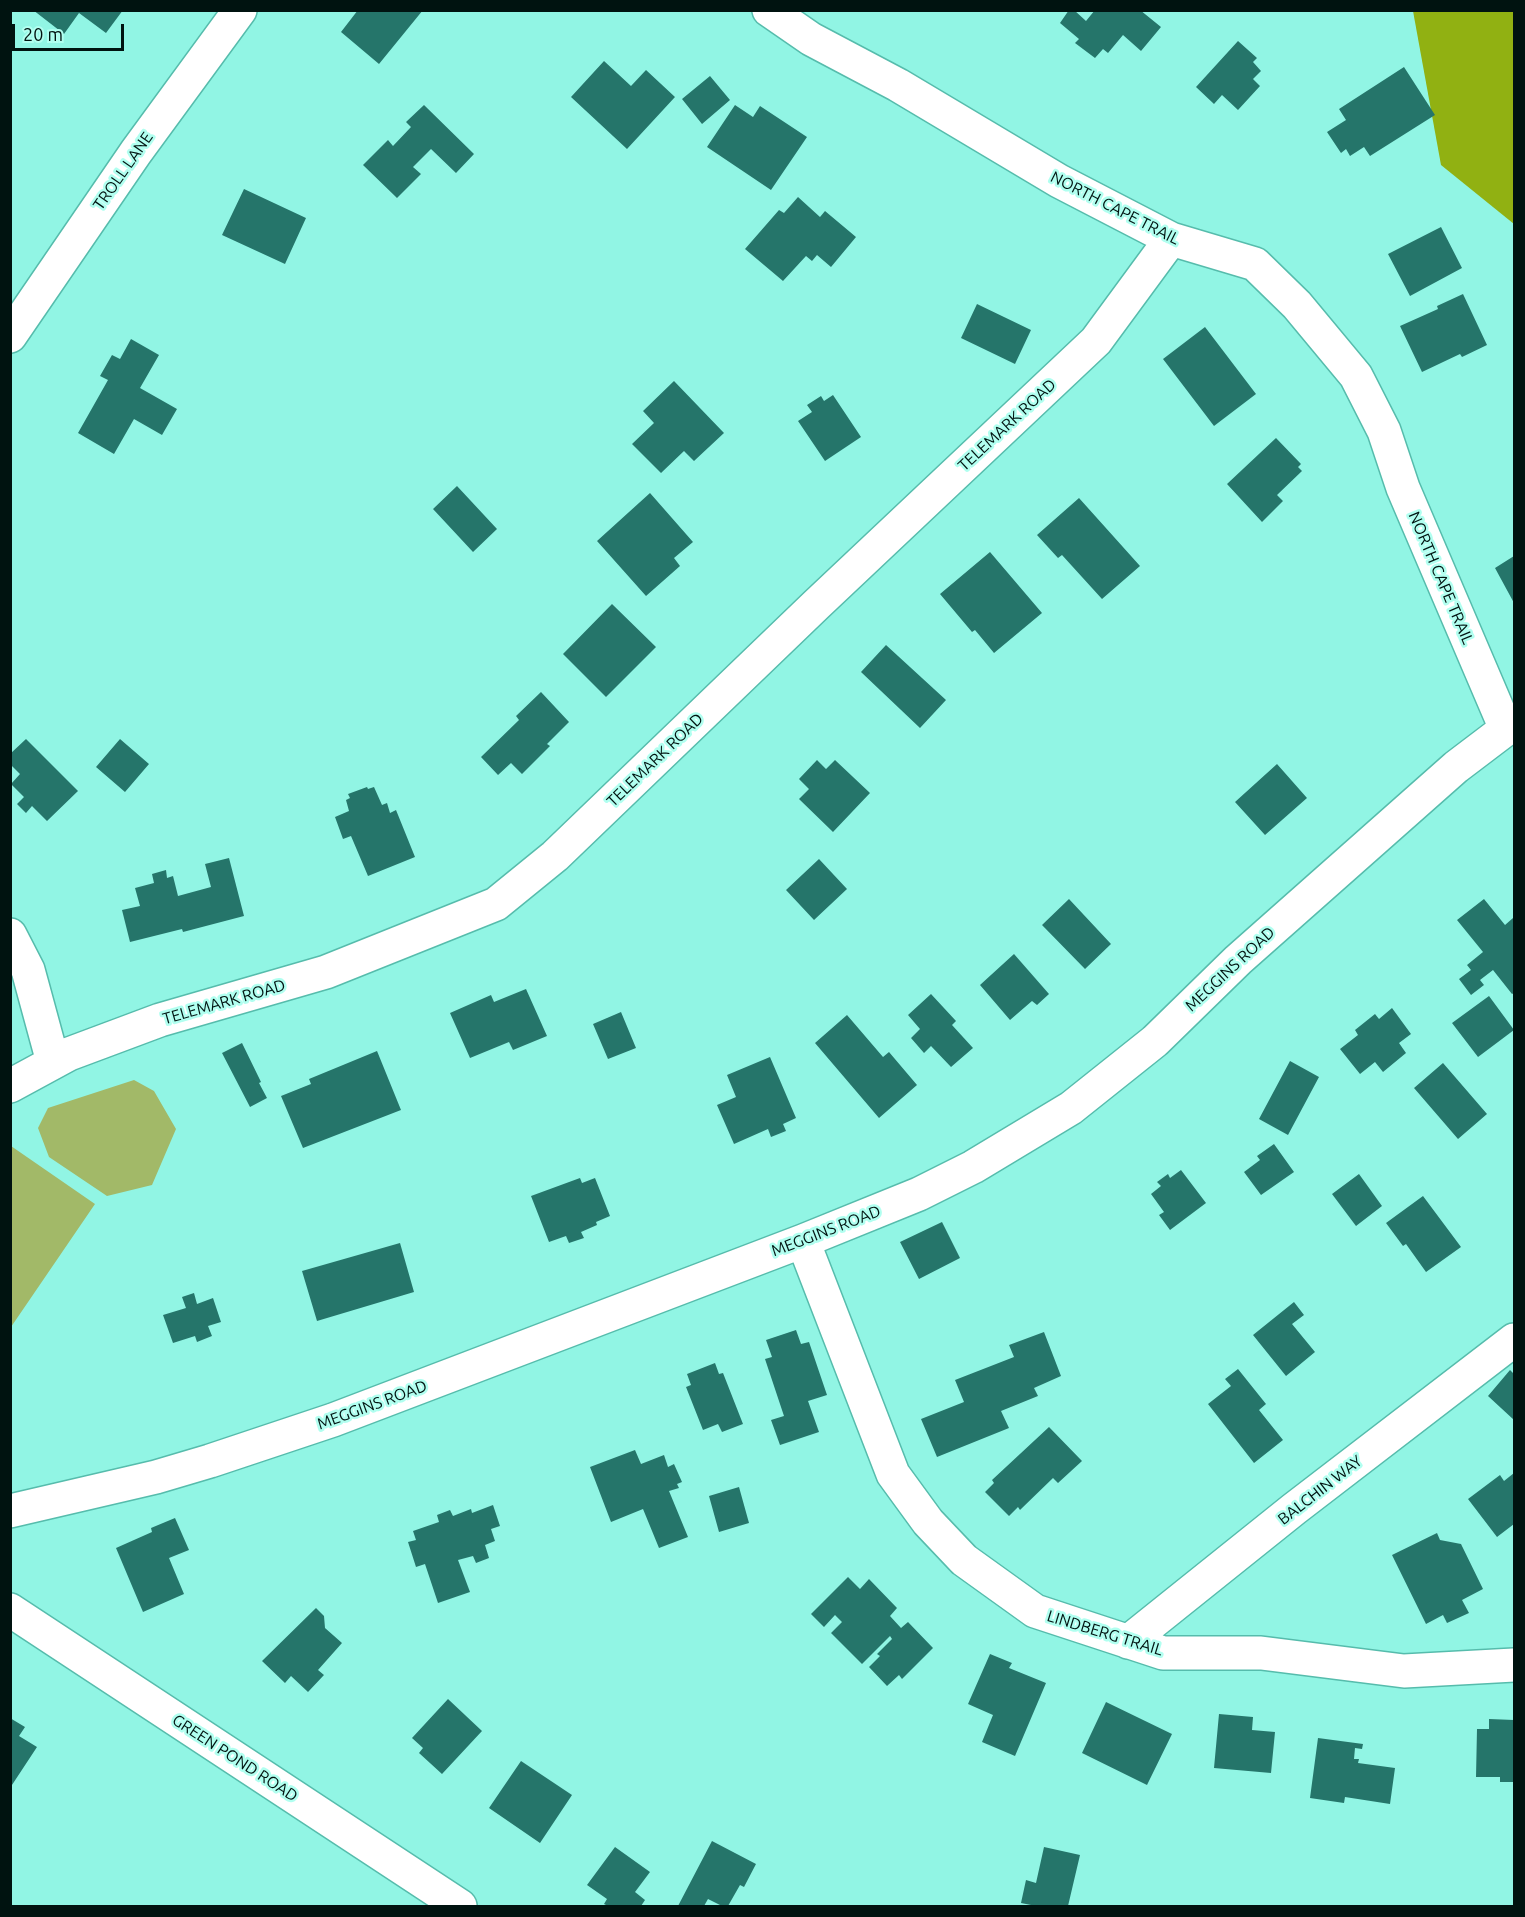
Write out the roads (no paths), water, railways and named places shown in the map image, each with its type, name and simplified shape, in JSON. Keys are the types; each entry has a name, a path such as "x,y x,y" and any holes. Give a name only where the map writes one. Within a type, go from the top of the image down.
{"street":[{"name":"TROLL LANE","path":"10,336 136,152 240,10"},
{"name":"NORTH CAPE TRAIL","path":"768,10 811,39 898,85 1059,181 1171,239 1255,264 1297,304 1356,376 1384,431 1403,488 1510,726"},
{"name":"TELEMARK ROAD","path":"10,1086 69,1054 160,1020 326,972 496,904 555,856 816,605 1096,341 1171,239"},
{"name":"MEGGINS ROAD","path":"10,1511 156,1477 333,1420 803,1241 930,1189 973,1167 1071,1108 1155,1041 1238,960 1456,767 1510,726"},
{"path":"10,935 28,970 53,1062"},
{"name":"LINDBERG TRAIL","path":"803,1241 893,1474 928,1522 964,1560 1035,1611 1163,1653 1261,1653 1404,1671 1515,1665"},
{"name":"BALCHIN WAY","path":"1128,1642 1294,1509 1515,1340"},
{"name":"GREEN POND ROAD","path":"10,1610 460,1906"}]}
